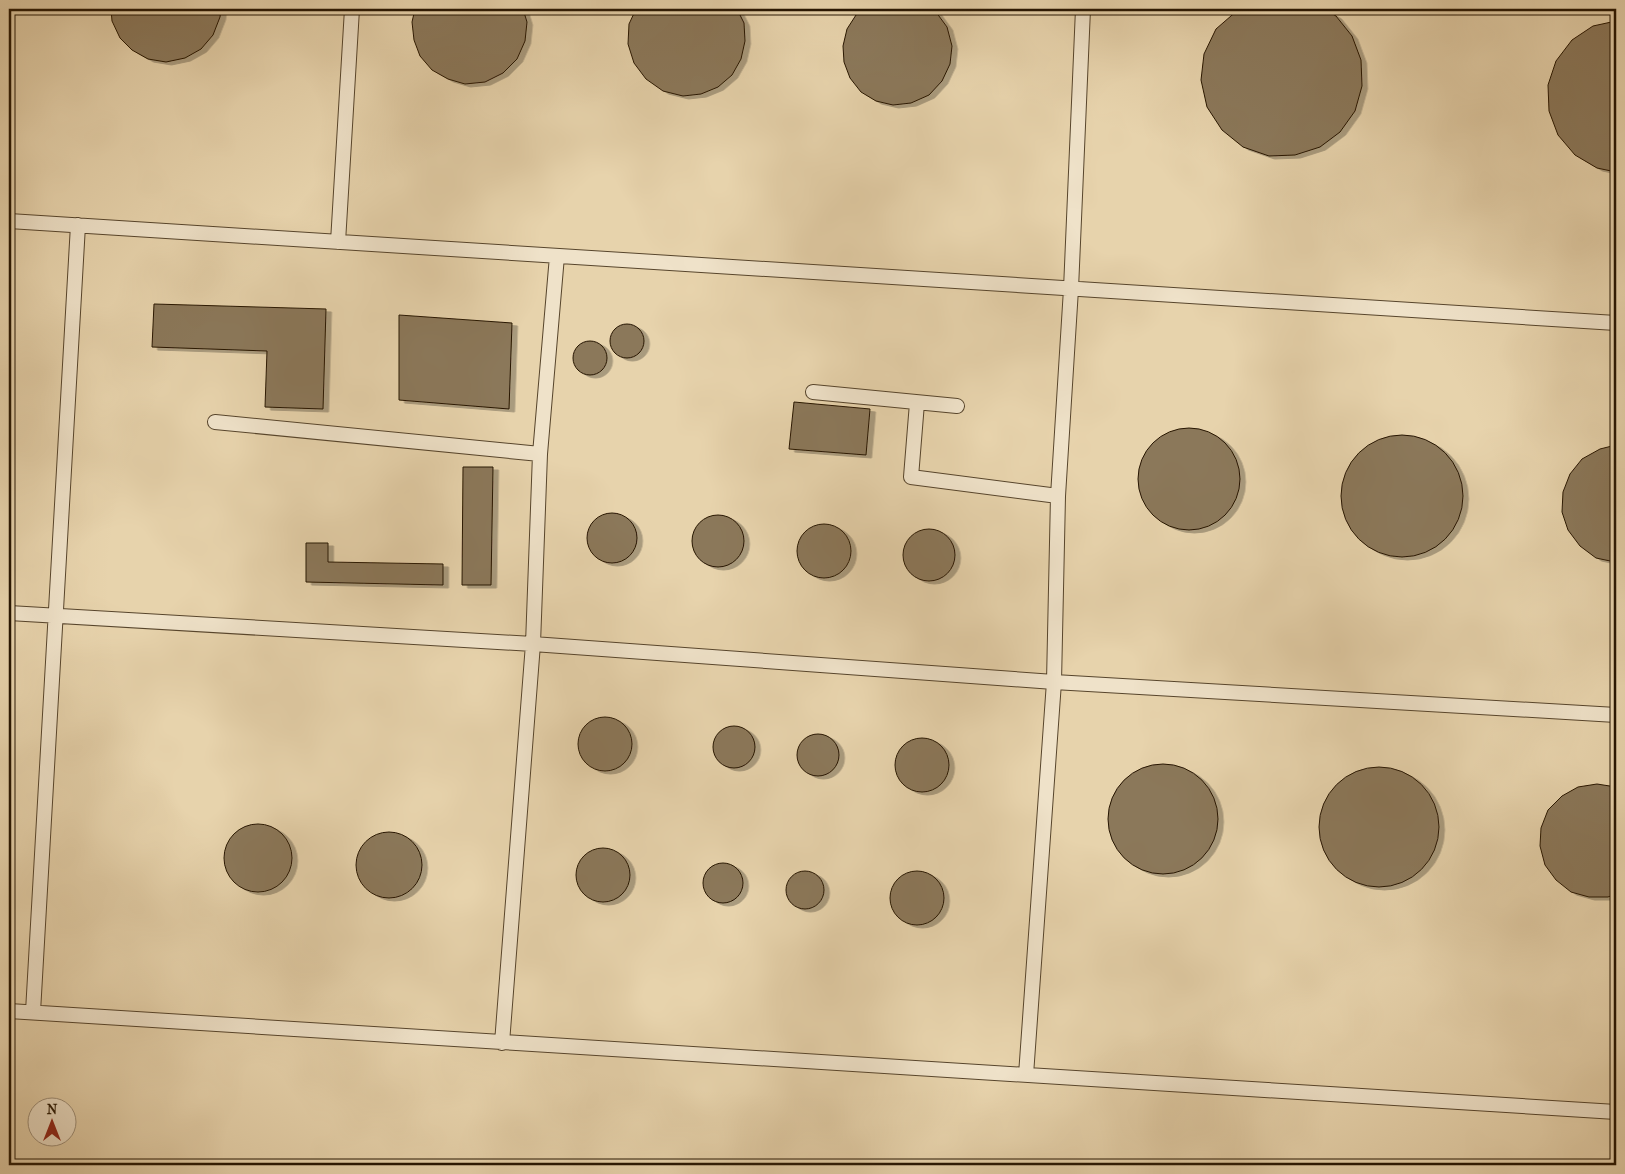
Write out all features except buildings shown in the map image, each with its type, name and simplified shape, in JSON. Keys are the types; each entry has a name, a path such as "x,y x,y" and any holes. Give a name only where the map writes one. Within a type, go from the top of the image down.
{"lane":[{"path":"338,242 352,9"},
{"path":"1026,1075 1054,682 1058,496 1071,289 1083,9"},
{"path":"9,221 1616,324"},
{"path":"32,1012 78,226"},
{"path":"502,1043 533,644 540,454 556,256"},
{"path":"813,392 957,406"},
{"path":"917,402 911,477 1058,496"},
{"path":"215,422 540,454"},
{"path":"9,613 533,644 1054,682 1616,715"},
{"path":"9,1011 1616,1112"}]}
